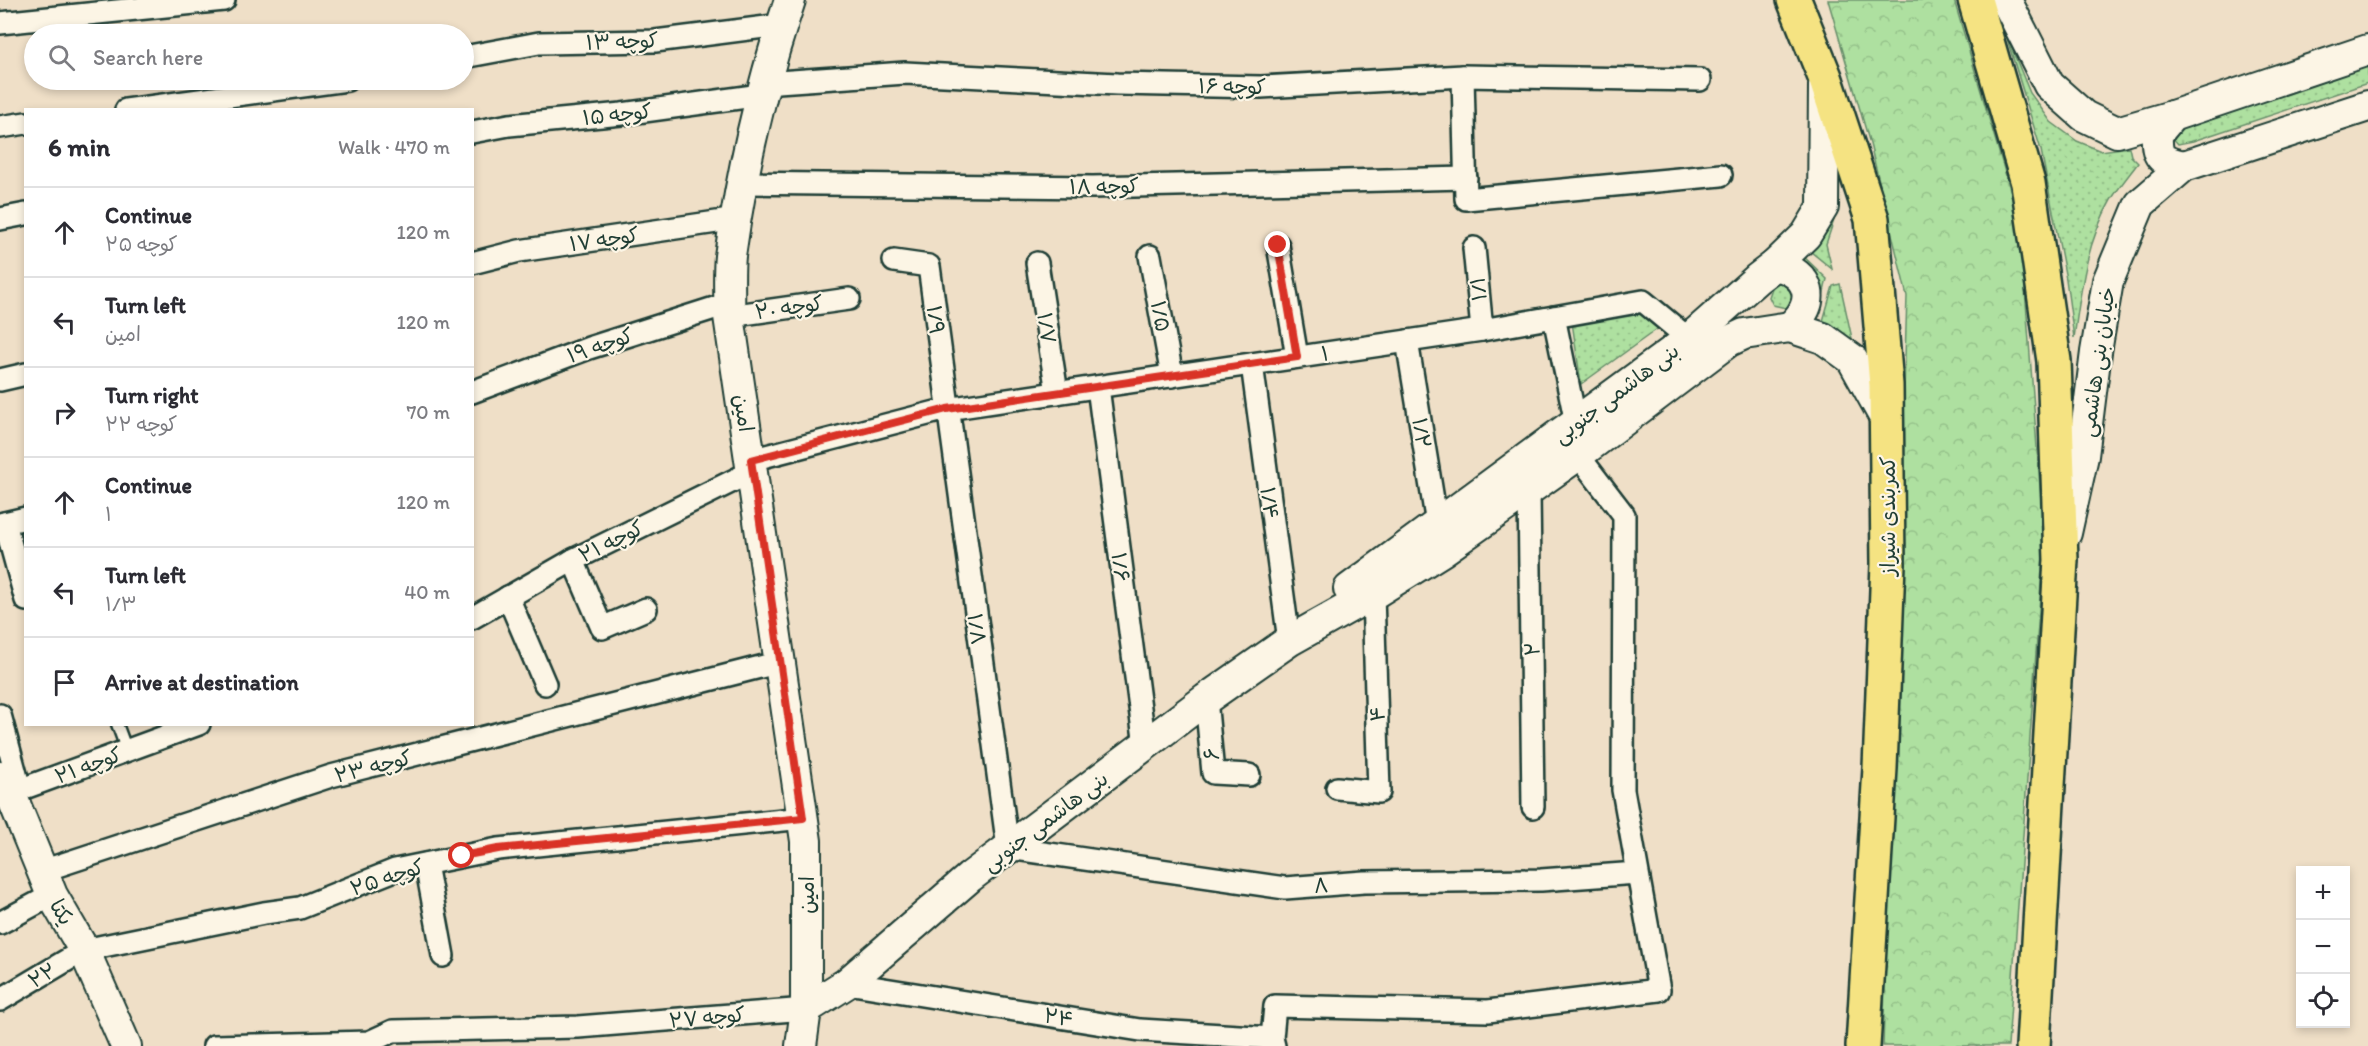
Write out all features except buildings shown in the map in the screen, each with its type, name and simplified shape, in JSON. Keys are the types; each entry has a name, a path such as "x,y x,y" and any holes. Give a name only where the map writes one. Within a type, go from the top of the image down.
{"highway":[{"name":"کمربندی شیراز","path":"1794,0 1825,77 1872,219 1886,385 1888,564 1880,768 1863,1046"},
{"path":"1975,0 2028,183 2054,361 2061,560 2033,1046"}],"street":[{"path":"0,22 224,0"},
{"path":"2006,0 2049,85 2084,116 2117,132 2172,116 2368,50"},
{"name":"کوچه ۱۳","path":"474,55 538,44 655,41 786,13"},
{"name":"امین","path":"786,13 763,89 743,183 730,258 730,309 806,841 806,1009 801,1046"},
{"name":"کوچه ۱۶","path":"763,89 905,73 1117,84 1261,87 1463,76 1700,80"},
{"path":"1463,76 1466,199 1721,175"},
{"name":"بنی هاشمی جنوبی","path":"1289,641 1363,577 1689,339 1758,278 1776,266 1806,235 1823,207 1825,77"},
{"name":"کوچه ۱۵","path":"474,132 509,125 622,114 763,89"},
{"path":"141,108 273,90"},
{"name":"خیابان بنی هاشمی","path":"2061,560 2083,456 2096,352 2108,281 2140,204 2184,166 2368,106"},
{"path":"2172,116 2157,134 2157,151 2165,162 2184,166"},
{"path":"0,127 24,123"},
{"name":"کوچه ۱۸","path":"743,183 1093,187 1466,178"},
{"path":"0,219 24,214"},
{"name":"کوچه ۱۷","path":"474,262 519,251 737,219"},
{"path":"1278,245 1297,357"},
{"name":"۱/۱","path":"1474,248 1482,330"},
{"name":"۱/۵","path":"1150,255 1172,376"},
{"name":"۱/۹","path":"894,261 929,266 947,409"},
{"name":"۱/۷","path":"1037,262 1057,393"},
{"path":"1776,266 1797,274 1804,284 1808,297 1807,309 1790,327"},
{"name":"کوچه ۲۰","path":"730,309 849,299"},
{"name":"۱","path":"947,409 1482,330 1643,301 1689,339"},
{"name":"کوچه ۱۹","path":"474,391 589,348 730,309"},
{"path":"1554,317 1576,423"},
{"name":"بنی هاشمی جنوبی","path":"806,1009 847,983 1008,848 1206,699 1289,641 1373,594 1442,551 1529,491 1729,341 1744,334 1790,327 1823,338 1852,359 1886,420"},
{"name":"۱/۲","path":"1407,341 1437,524"},
{"name":"۱/۴","path":"1252,364 1289,641"},
{"path":"0,380 24,374"},
{"name":"۱/۶","path":"1098,387 1145,746"},
{"name":"کوچه ۲۱","path":"474,617 573,560 752,466 947,409"},
{"name":"۱/۸","path":"947,409 1008,848"},
{"path":"1273,1042 1275,1006 1488,1011 1659,990 1623,790 1624,515 1578,455"},
{"name":"۲","path":"1529,491 1533,807"},
{"path":"24,519 2,523 24,594"},
{"path":"573,560 602,628 646,609"},
{"name":"۴","path":"1337,788 1379,792 1373,594"},
{"path":"508,597 545,684"},
{"name":"کوچه ۲۳","path":"0,923 47,883 331,776 780,662"},
{"name":"۶","path":"1206,699 1213,773 1249,775"},
{"path":"0,715 8,789"},
{"name":"کوچه ۲۱","path":"8,789 127,751 190,726"},
{"name":"یکتا","path":"8,789 47,883 84,950 126,1046"},
{"name":"کوچه ۲۵","path":"84,950 264,912 300,908 395,870 498,849 803,818"},
{"name":"۸","path":"1008,848 1285,888 1364,882 1541,880 1637,873"},
{"path":"426,864 443,956"},
{"name":"۲۲","path":"0,1000 84,950"},
{"name":"۲۴","path":"847,983 1140,1030 1273,1042"},
{"name":"کوچه ۲۷","path":"214,1046 369,1042 393,1031 578,1027 806,1009"}],"lane":[{"path":"118,726 127,751"}],"green space":[{"path":"1828,0 1954,0 2020,223 2044,540 2008,1046 1883,1046 1907,296 1870,144"},
{"path":"2005,32 2030,93 2051,122 2077,141 2101,151 2129,147 2131,156 2138,163 2111,200 2096,233 2086,267 2074,338 2066,279 2041,150"},
{"path":"2368,66 2368,83 2193,141 2178,144 2170,135 2189,125"},
{"path":"1826,214 1834,220 1826,244 1832,269 1805,247"},
{"path":"1800,253 1827,279 1818,317 1811,314 1794,258"},
{"path":"1781,281 1795,290 1790,306 1786,308 1773,305 1769,297 1773,285"},
{"path":"1840,284 1853,343 1833,326 1823,321 1833,286"},
{"path":"1643,314 1660,327 1581,384 1572,322"}],"route":[{"path":"462,856 498,849 803,818 751,460 947,409 1297,357 1278,245"}]}
